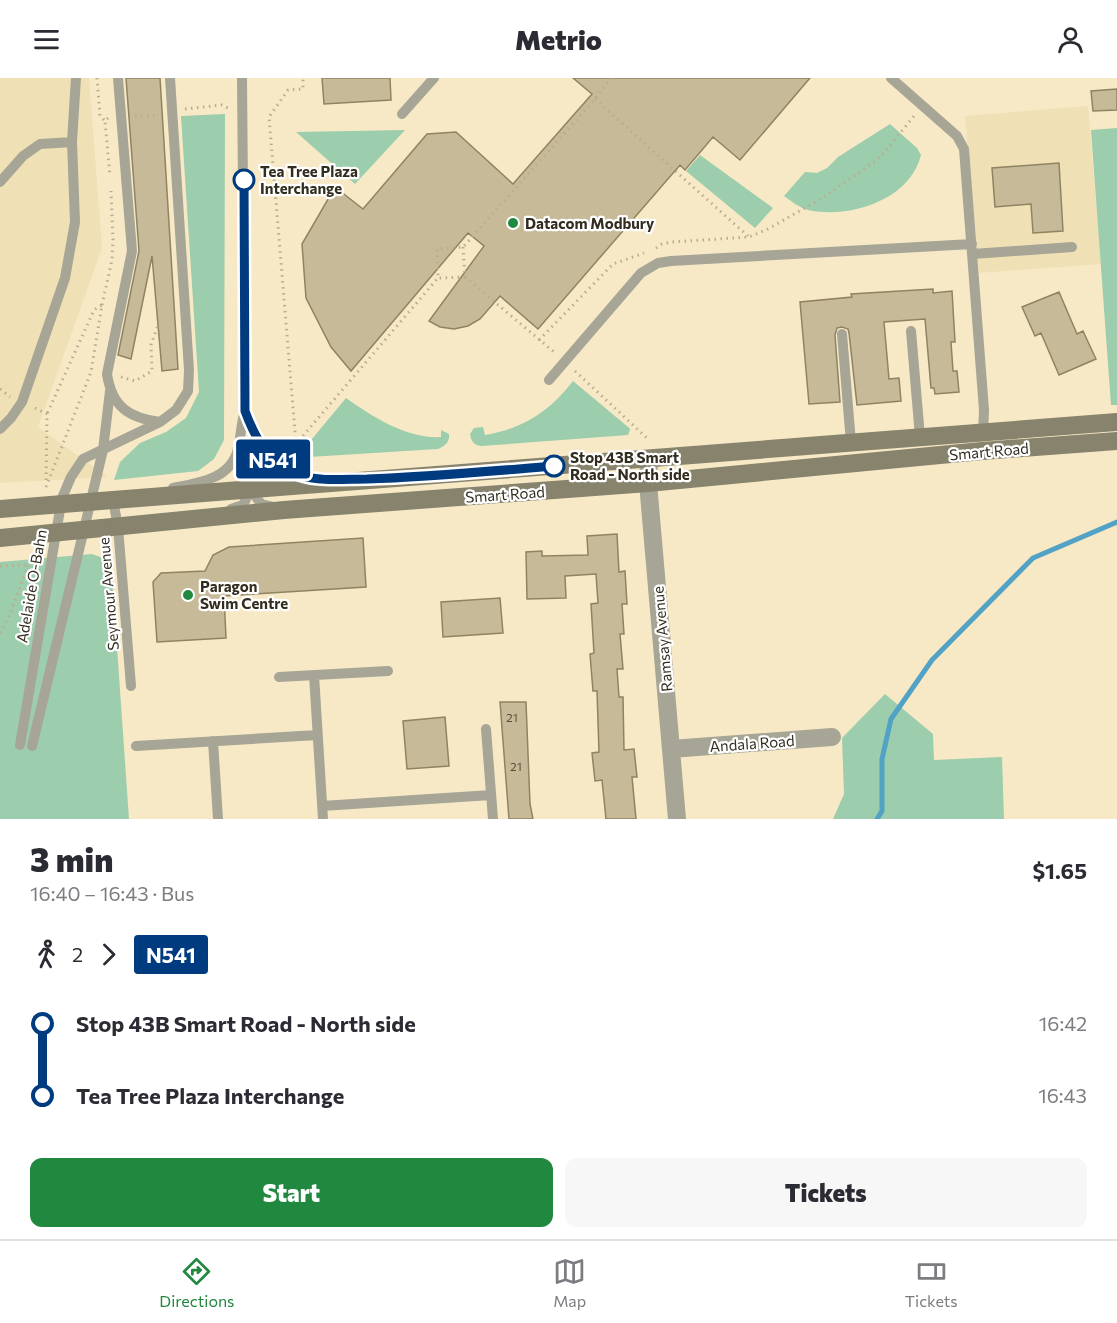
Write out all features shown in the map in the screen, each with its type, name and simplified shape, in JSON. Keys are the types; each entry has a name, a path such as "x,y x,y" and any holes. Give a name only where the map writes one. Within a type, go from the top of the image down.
{"main road":[{"name":"Smart Road","path":"0,509 1117,422"},
{"name":"Smart Road","path":"0,538 284,510 648,483 982,451 1117,441"}],"street":[{"name":"Ramsay Avenue","path":"649,459 648,483 678,819"},
{"name":"Andala Road","path":"671,749 832,737"}],"lane":[{"path":"0,429 22,402 66,272 75,222 72,142 75,78"},
{"path":"32,746 103,450 110,391 107,374 132,251 118,78"},
{"path":"110,391 123,409 141,419 160,422 176,410 188,391 189,370 170,78"},
{"path":"113,500 205,482 227,470 238,451 245,411 242,78"},
{"path":"402,114 434,78"},
{"path":"891,78 957,136 964,149 984,432 982,451"},
{"path":"0,182 23,156 40,144 72,142"},
{"path":"549,380 641,273 658,263 972,249 1072,247"},
{"path":"911,331 920,437"},
{"path":"842,333 851,443"},
{"path":"170,522 213,514 243,505 256,473 256,440 245,411"},
{"name":"Adelaide O-Bahn","path":"20,745 62,498 71,477 83,459 160,422"},
{"path":"256,440 277,462 297,475 322,480 390,478"},
{"path":"238,451 251,490 261,504 284,510"},
{"name":"Seymour Avenue","path":"113,500 110,528 131,686"},
{"path":"279,677 388,671"},
{"path":"314,675 323,819"},
{"path":"486,729 493,819"},
{"path":"136,746 317,735"},
{"path":"213,741 218,819"},
{"path":"322,806 491,795"}],"path":[{"path":"98,78 100,115 105,121"},
{"path":"292,463 296,444 269,117 288,90 303,89 303,78"},
{"path":"296,444 438,278 437,249 463,247 611,78"},
{"path":"595,99 749,237"},
{"path":"539,340 613,264 648,252 662,244 749,237 796,214 874,162 924,106"},
{"path":"438,278 465,277 463,247"},
{"path":"45,496 47,414 94,310 102,305 91,372 46,487"},
{"path":"120,377 135,381 152,371 151,345 158,325"},
{"path":"22,402 47,414"},
{"path":"0,633 10,614 34,549"},
{"path":"0,566 29,565"}],"shaded area":[{"path":"0,78 89,78 102,248 38,427 108,477 0,483"},
{"path":"1088,106 1101,264 979,273 965,116"}],"green space":[{"path":"225,114 224,440 214,459 198,471 114,480 120,462 140,443 166,432 186,418 199,392 181,116"},
{"path":"890,124 917,148 921,155 915,171 905,184 891,195 876,203 842,212 808,210 784,196 805,172 817,173 827,168 838,157"},
{"path":"1117,128 1117,405 1111,405 1091,130"},
{"path":"405,130 355,184 296,132"},
{"path":"700,155 773,208 755,228 686,171"},
{"path":"573,381 628,427 630,429 628,435 482,446 472,441 470,434 474,428 483,427 485,435 512,428 535,417 555,401"},
{"path":"346,398 403,431 428,437 441,437 441,430 449,434 448,441 438,449 309,457 305,449 307,445"},
{"path":"92,554 111,561 129,819 0,819 0,562"},
{"path":"885,694 933,734 934,760 1002,757 1004,819 833,819 844,794 842,738"}],"building":[{"path":"126,78 160,78 178,369 162,371 152,256 131,359 118,355 139,251"},
{"path":"322,78 390,78 391,100 324,104"},
{"name":"Datacom Modbury","path":"573,78 810,78 740,160 713,137 685,170 680,165 538,329 500,296 480,319 468,326 454,329 440,327 429,321 484,246 468,233 351,371 331,347 306,298 302,244 335,187 363,209 427,134 456,132 513,184 592,94"},
{"path":"1117,89 1117,110 1093,111 1091,91"},
{"path":"1059,163 1063,231 1033,233 1031,204 995,207 992,168"},
{"path":"933,289 933,293 952,291 955,342 951,342 953,371 957,371 959,392 935,394 934,388 931,388 925,319 884,322 889,379 899,378 901,401 857,405 849,333 848,329 842,327 837,328 835,335 840,402 809,404 800,302 852,297 851,294"},
{"path":"1059,292 1077,334 1083,331 1096,359 1059,375 1041,333 1035,336 1022,307"},
{"path":"617,534 619,572 625,571 627,604 622,604 624,634 620,634 623,669 617,669 619,697 623,697 624,750 634,749 637,777 632,777 636,819 606,819 602,780 595,781 592,753 599,752 597,691 593,691 590,654 594,653 591,604 598,603 596,574 565,576 566,598 527,599 526,552 542,551 542,556 588,555 587,536"},
{"path":"363,538 366,587 224,596 226,638 157,642 153,582 161,573 205,571 213,555 229,547"},
{"path":"500,598 503,633 443,637 441,602"},
{"path":"500,702 526,702 530,804 533,819 509,819"},
{"path":"445,717 449,766 407,769 403,721"}],"waterway":[{"path":"877,819 882,811 882,759 891,719 932,660 1033,558 1117,522"}],"bus line":[{"name":"N541","path":"244,180 245,411 256,440 277,462 297,475 322,480 390,478 554,466"}],"place":[{"name":"Tea Tree Plaza Interchange","path":"244,180"},
{"name":"Datacom Modbury","path":"513,223"},
{"name":"Stop 43B Smart Road - North side","path":"554,466"},
{"name":"Paragon Swim Centre","path":"188,595"}]}
